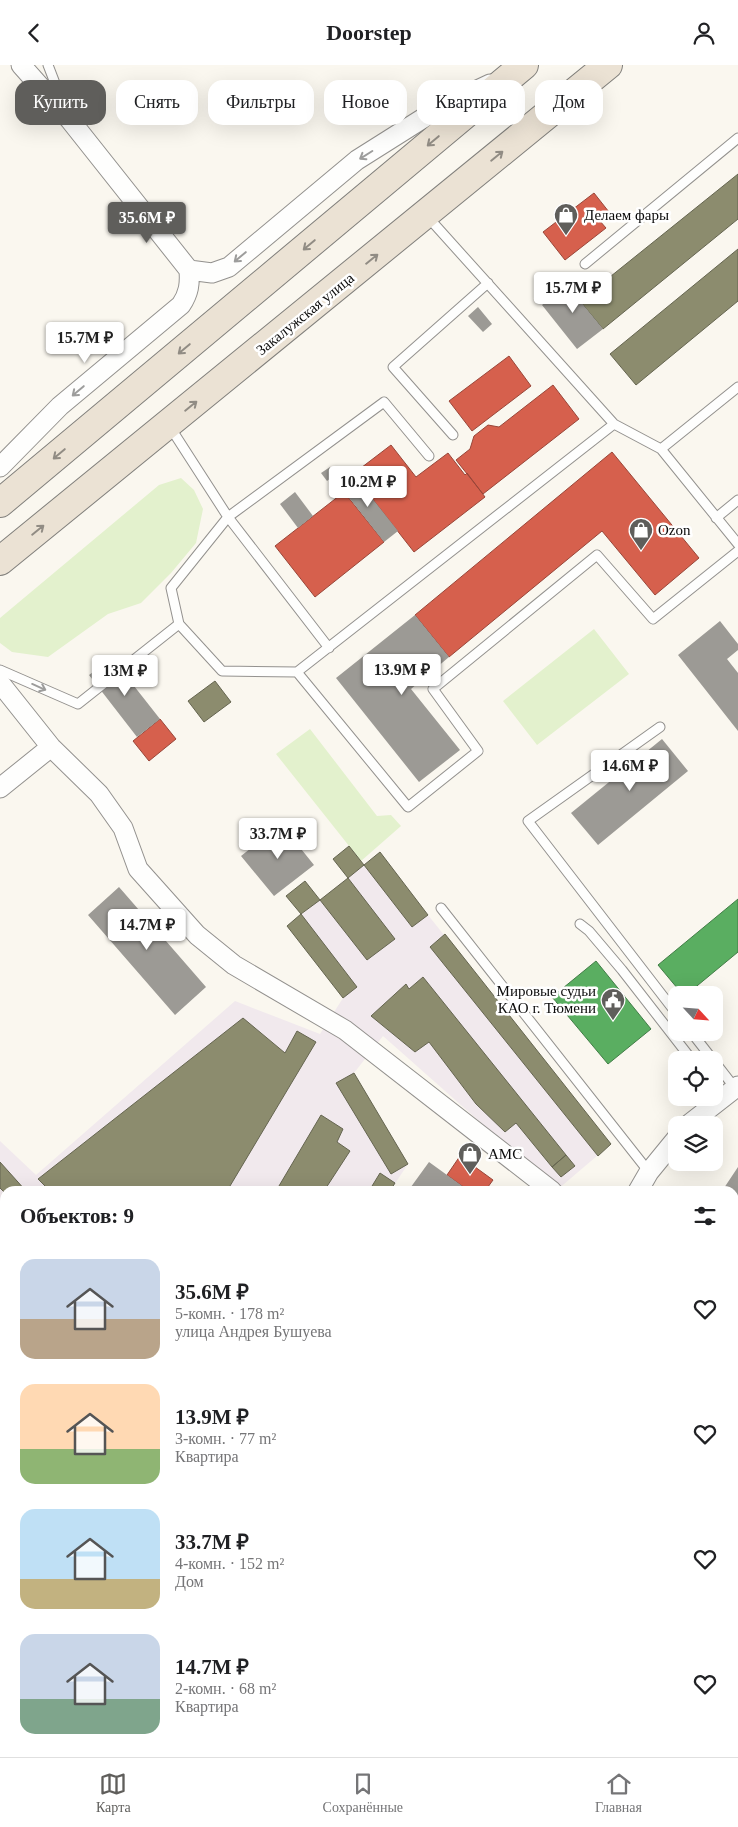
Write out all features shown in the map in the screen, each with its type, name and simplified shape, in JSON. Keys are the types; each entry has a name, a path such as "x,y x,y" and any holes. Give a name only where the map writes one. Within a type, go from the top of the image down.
{"highway":[{"name":"Закалужская улица","path":"0,561 608,65"},
{"path":"0,503 520,69"}],"street":[{"path":"21,65 34,80"},
{"path":"189,270 212,273 229,267 357,160 441,107 520,69"},
{"path":"0,467 60,406 182,305 188,295 190,283 189,270 74,125"},
{"path":"0,683 50,747 99,793 123,828 138,869 197,935 234,965 345,1030 546,1186"},
{"path":"0,788 50,747"},
{"path":"698,1116 727,1091"},
{"path":"641,1186 649,1172 668,1149"}],"lane":[{"path":"48,65 54,80"},
{"path":"585,264 738,138"},
{"path":"426,215 614,424 661,449 738,544"},
{"path":"453,435 393,367 488,283"},
{"path":"661,449 738,387"},
{"path":"429,455 384,402 228,517 171,588 179,624 222,671 297,672 614,424"},
{"path":"169,424 228,517 329,648"},
{"path":"716,518 738,500"},
{"path":"297,672 408,807 478,751 433,689 597,555 653,619 738,551"},
{"path":"0,669 78,704 179,624"},
{"path":"660,727 528,821 668,1003"},
{"path":"441,908 649,1172"},
{"path":"580,924 590,931 685,1051"},
{"path":"698,1041 706,1051"}],"shaded area":[{"path":"380,852 611,1144 562,1186 552,1186 383,1036 354,1073 408,1164 393,1186 0,1186 0,1141 36,1175 235,1001 320,1034 343,998 287,926"}],"green space":[{"path":"181,478 194,490 203,509 196,543 171,573 141,603 108,614 48,657 12,652 0,643 0,618 159,485"},
{"path":"594,629 629,674 537,745 503,701"},
{"path":"310,729 377,816 391,815 401,826 361,861 276,754"}],"building: Торговля":[{"path":"594,193 609,212 599,220 606,228 565,260 543,232"},
{"path":"509,356 531,386 472,431 449,401"},
{"path":"553,385 579,419 483,494 456,460 470,449 474,436 488,425 499,427"},
{"path":"391,445 416,477 448,453 465,475 467,473 485,497 414,552 353,474"},
{"path":"612,452 699,558 655,595 602,531 449,657 415,615"},
{"path":"344,492 384,542 315,597 275,546"},
{"path":"160,719 176,739 149,761 133,741"},
{"path":"460,1156 493,1180 489,1186 462,1186 447,1175"}],"building: Учреждения":[{"path":"738,899 738,952 697,986 676,986 658,965"},
{"path":"596,961 651,1029 608,1064 552,997"}],"building: Промзона":[{"path":"738,174 738,219 603,329 580,301"},
{"path":"738,249 738,301 636,385 610,354"},
{"path":"215,681 231,702 204,722 188,701"},
{"path":"349,846 364,865 348,878 333,859"},
{"path":"380,852 428,915 412,927 364,865"},
{"path":"348,878 395,939 367,960 320,900"},
{"path":"305,881 320,900 301,914 286,896"},
{"path":"301,914 357,987 343,998 287,926"},
{"path":"445,934 611,1144 598,1156 430,947"},
{"path":"423,977 566,1155 552,1167 516,1123 505,1132 476,1104 429,1042 415,1052 371,1016 406,984 409,989"},
{"path":"243,1018 285,1053 297,1031 316,1042 230,1186 45,1186 38,1179"},
{"path":"354,1073 408,1164 391,1174 336,1083"},
{"path":"321,1115 343,1129 337,1142 350,1151 327,1186 279,1186"},
{"path":"566,1155 575,1166 561,1177 552,1167"},
{"path":"0,1162 22,1186 0,1186"},
{"path":"380,1173 395,1183 393,1186 372,1186"}],"building: Прочее":[{"path":"576,277 589,294 580,301 603,329 577,349 542,305"},
{"path":"478,307 492,324 483,332 468,316"},
{"path":"330,467 335,475 327,481 321,473"},
{"path":"353,474 398,531 384,542 339,485"},
{"path":"295,492 313,516 298,528 280,504"},
{"path":"415,615 449,657 411,689 460,750 419,782 336,678"},
{"path":"720,621 738,644 738,650 727,659 738,673 738,731 678,655"},
{"path":"112,658 160,719 137,737 89,675"},
{"path":"662,739 688,771 598,845 571,813"},
{"path":"281,824 314,865 274,896 241,856"},
{"path":"119,887 206,987 175,1015 88,915"},
{"path":"429,1162 462,1186 412,1186"},
{"path":"738,1167 738,1186 725,1186"}],"place":[{"name":"Делаем фары","path":"566,236"},
{"name":"Ozon","path":"641,551"},
{"name":"Мировые судьи КАО г. Тюмени","path":"613,1021"},
{"name":"АМС","path":"470,1175"}]}
